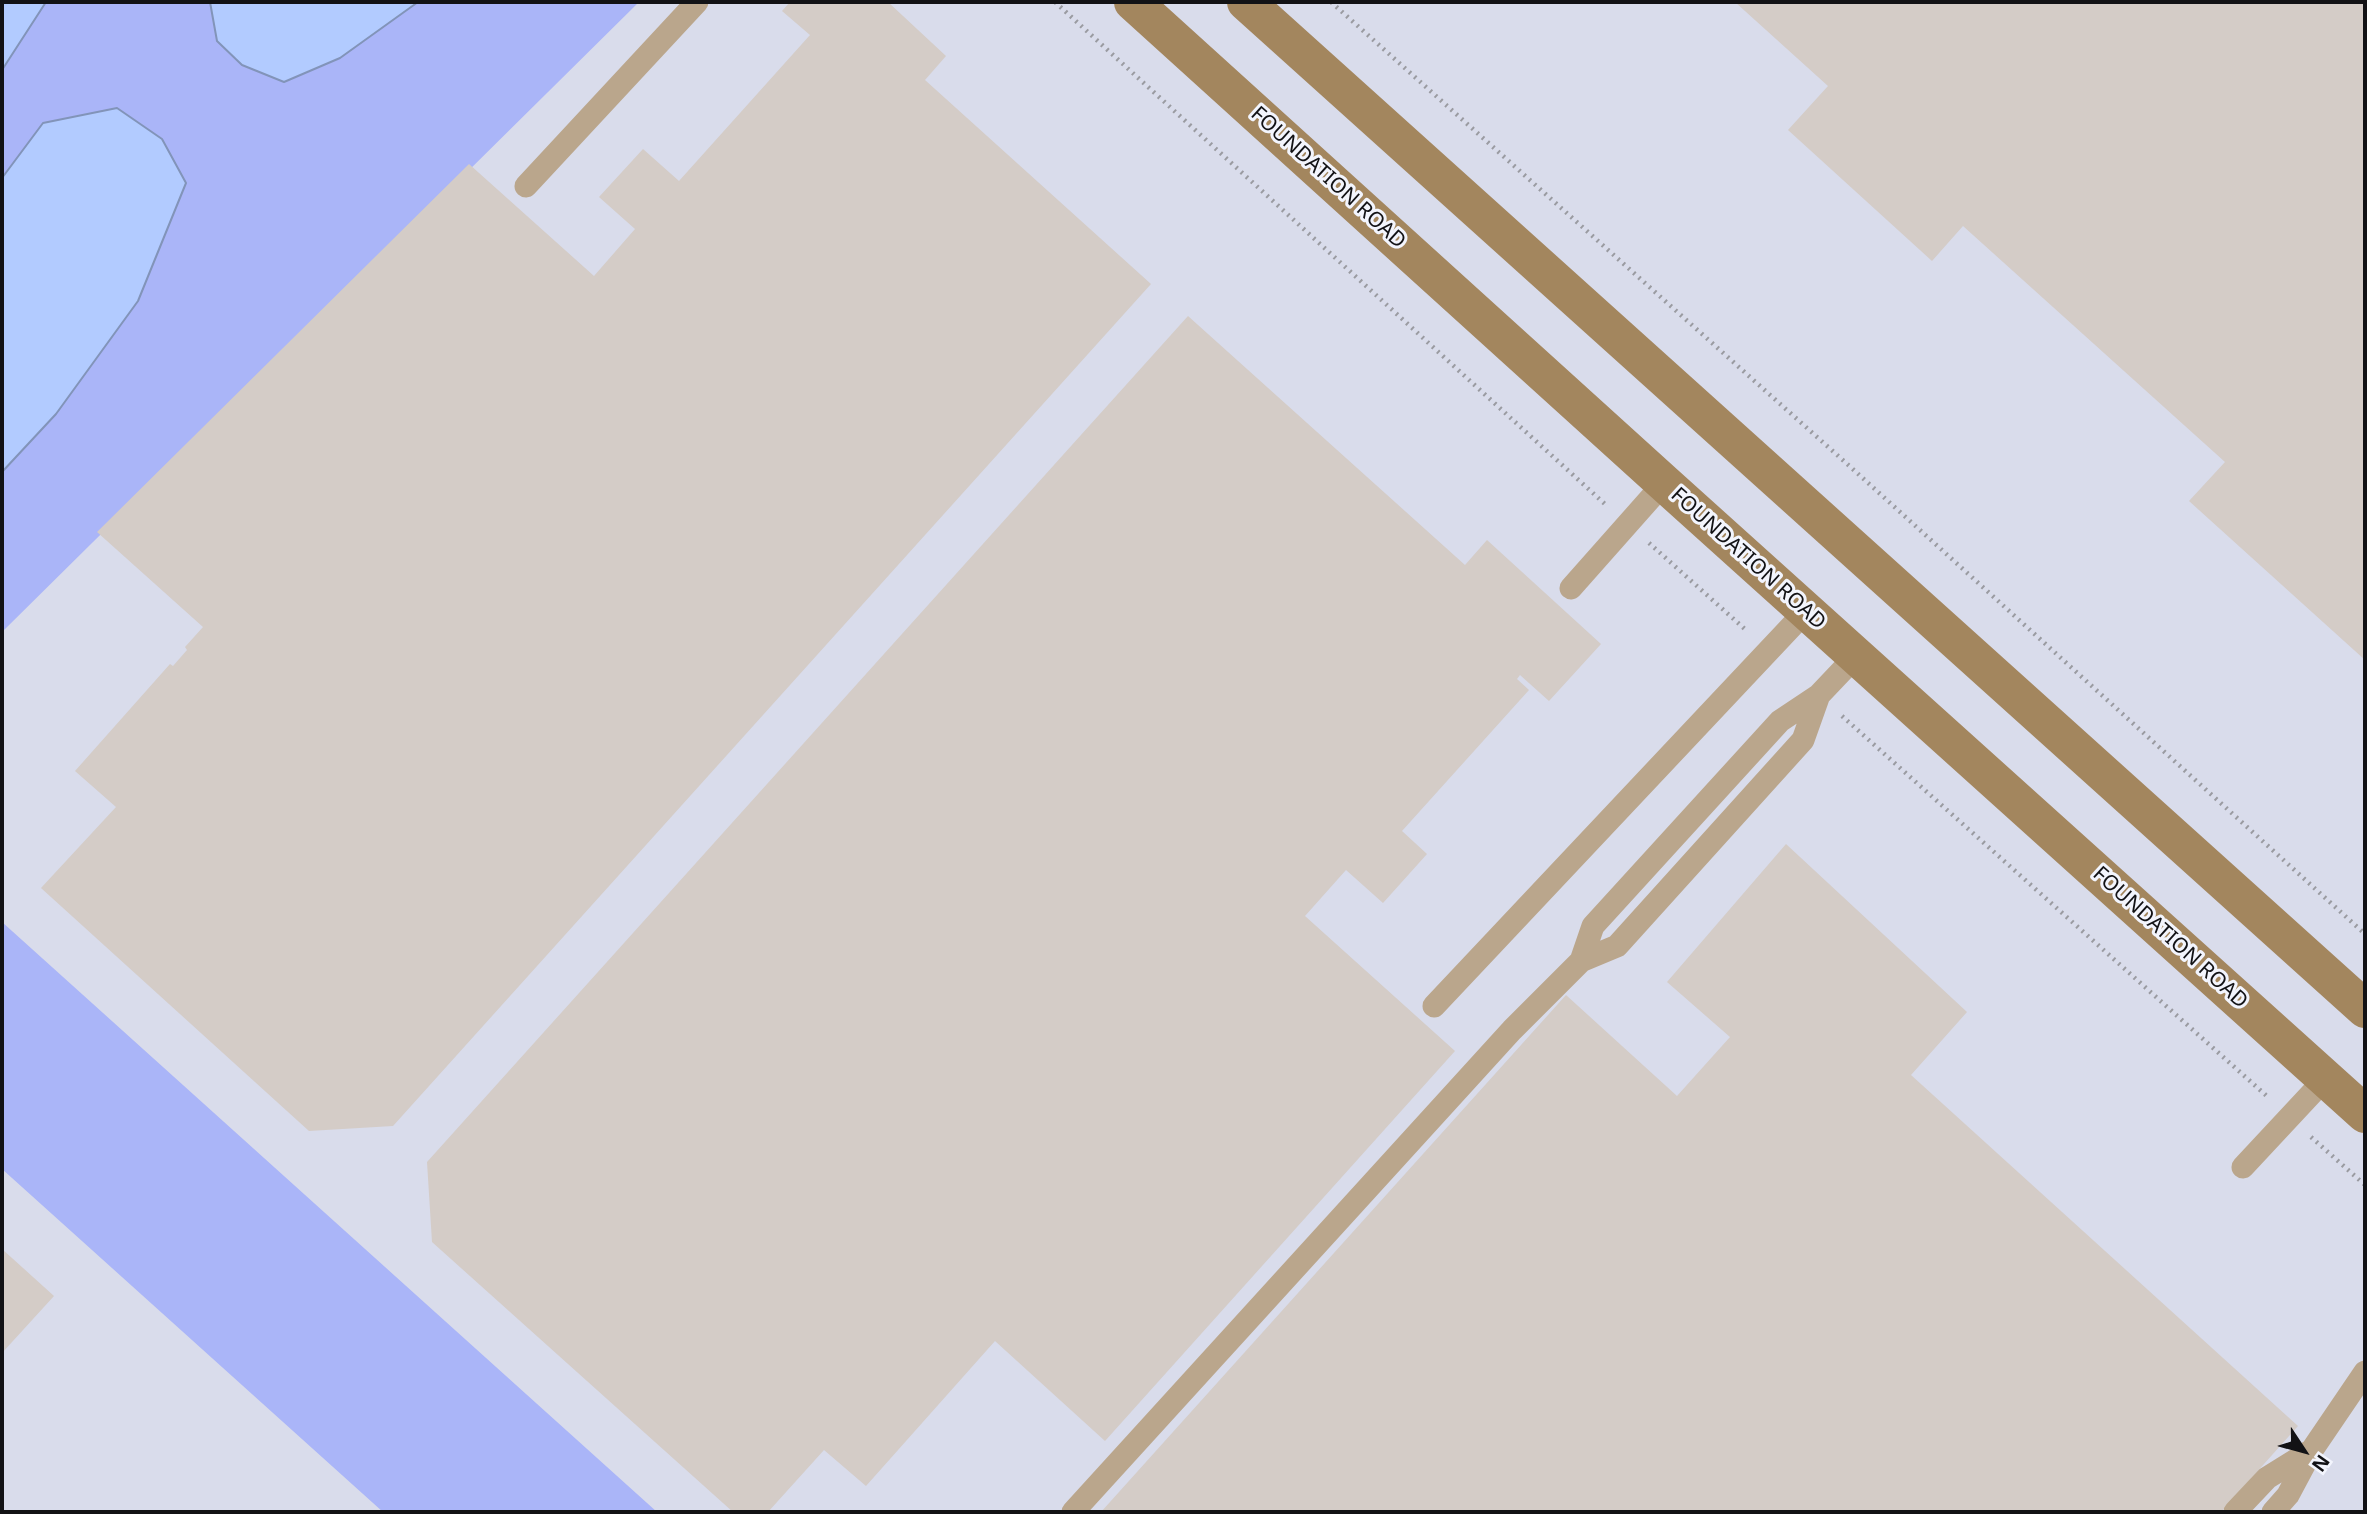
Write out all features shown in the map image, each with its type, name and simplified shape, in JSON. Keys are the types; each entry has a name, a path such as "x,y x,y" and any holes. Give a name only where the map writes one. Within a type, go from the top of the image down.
{"street":[{"name":"FOUNDATION ROAD","path":"1133,2 2365,1114"},
{"path":"1245,2 2365,1009"}],"lane":[{"path":"526,186 697,2"},
{"path":"1571,588 1664,483"},
{"path":"1434,1006 1806,611"},
{"path":"1073,1512 1511,1030 1581,961 1617,946 1803,740 1819,695 1856,656"},
{"path":"2243,1167 2326,1078"},
{"path":"2273,1512 2288,1495 2312,1450 2365,1372"},
{"path":"2235,1512 2267,1478 2312,1450"}],"path":[{"path":"1055,2 1627,524 1768,649"},
{"path":"1331,2 1835,453 2365,934"},
{"path":"1819,695 2365,1185"}],"shaded area":[{"path":"2,2 2365,2 2365,1512 2,1512"},
{"path":"2,2 639,2 2,632"},
{"path":"2,2 46,2 2,70"},
{"path":"210,2 418,2 340,58 284,82 242,65 217,41"},
{"path":"117,108 162,139 186,183 138,301 56,414 2,472 2,178 43,123"},
{"path":"2,922 657,1512 383,1512 2,1169"}],"building":[{"path":"790,2 888,2 946,56 925,80 1151,284 393,1126 309,1131 41,888 116,807 75,771 170,664 173,666 203,627 97,532 469,164 594,276 635,229 599,197 643,149 679,181 810,35 782,11"},
{"path":"1735,2 2365,2 2365,660 2189,501 2225,462 1963,226 1932,261 1788,130 1828,86"},
{"path":"1188,316 1465,565 1487,540 1601,644 1549,701 1520,675 1517,679 1529,690 1402,831 1427,854 1383,903 1346,870 1305,916 1455,1051 1105,1441 995,1341 866,1486 824,1450 768,1512 733,1512 432,1242 427,1162"},
{"path":"1786,844 1967,1012 1911,1075 2298,1426 2221,1512 1101,1512 1566,995 1677,1096 1730,1037 1667,982"},
{"path":"2,1249 54,1296 2,1353"}]}
